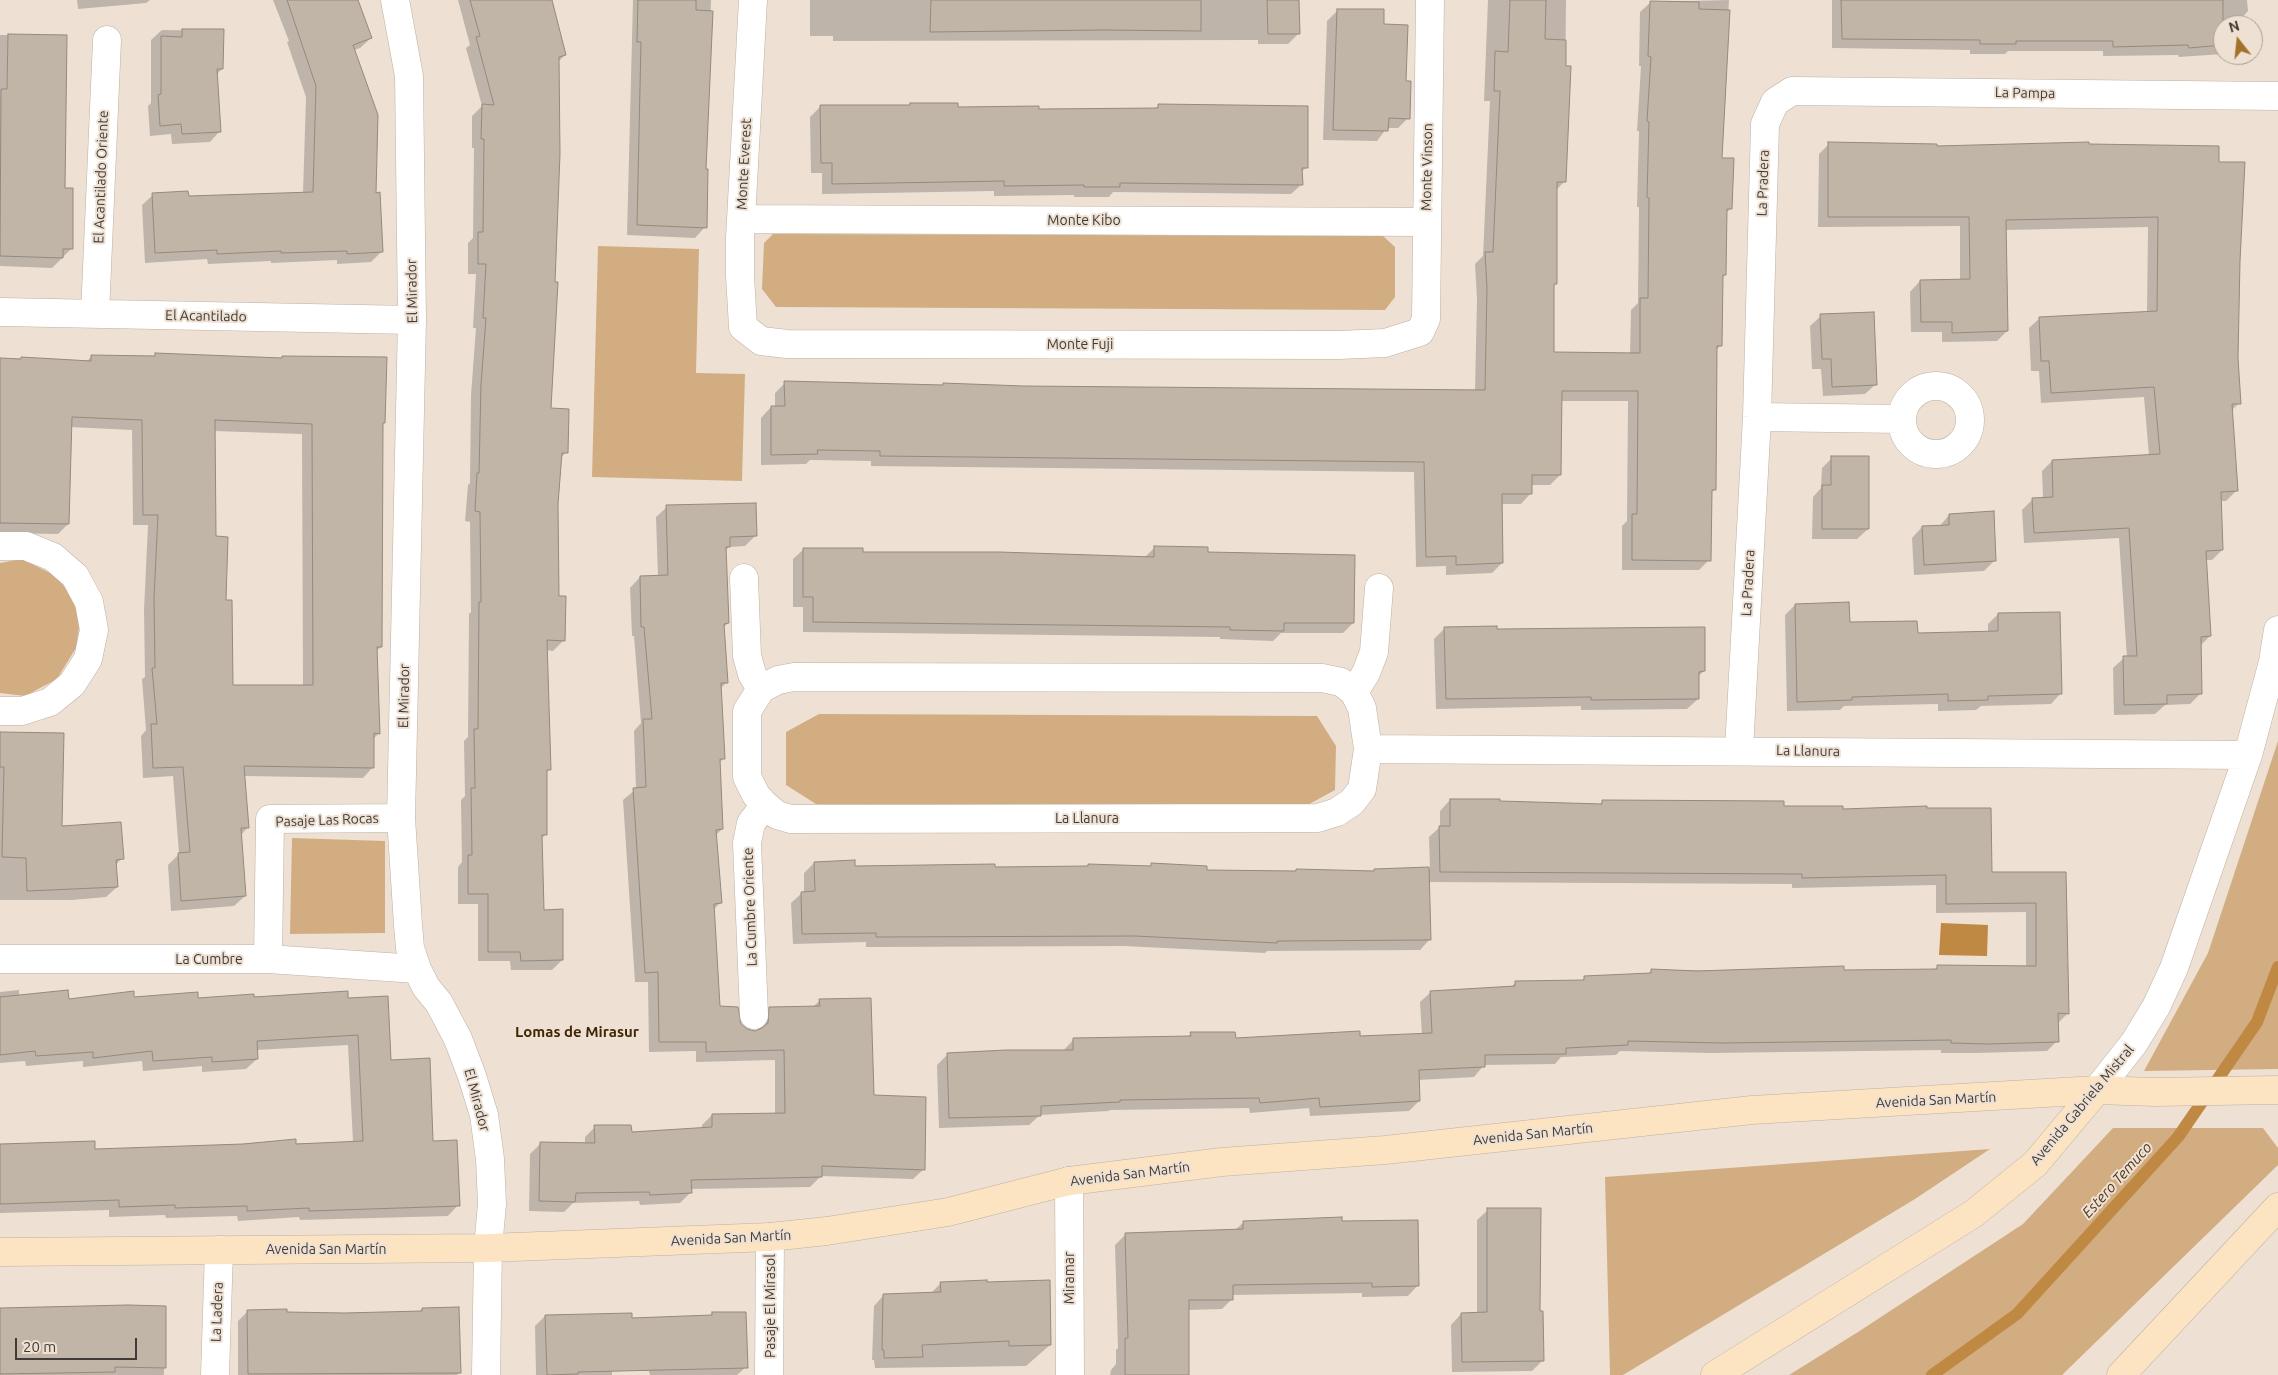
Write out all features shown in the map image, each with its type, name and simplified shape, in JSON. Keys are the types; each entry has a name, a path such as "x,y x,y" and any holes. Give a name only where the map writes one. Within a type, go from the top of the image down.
{"street":[{"name":"El Mirador","path":"395,0 409,76 412,320 401,818 410,948 426,987 439,1003 458,1039 484,1114 490,1159 491,1186 486,1375"},
{"name":"Monte Everest","path":"743,327 740,276 753,0"},
{"name":"Monte Vinson","path":"1420,332 1426,319 1430,0"},
{"name":"El Acantilado Oriente","path":"95,314 107,40"},
{"name":"La Pampa","path":"1775,102 1792,91 2278,96"},
{"name":"La Pradera","path":"1740,750 1757,417 1765,124 1775,102"},
{"name":"Monte Kibo","path":"742,219 1426,222"},
{"name":"El Acantilado","path":"0,312 412,320"},
{"name":"Monte Fuji","path":"743,327 761,341 788,344 1339,344 1385,343 1420,332"},
{"path":"1757,417 1901,419"},
{"path":"0,546 26,546 44,553 52,557 75,576 89,602 94,630 88,658 72,684 50,702 22,711 0,711"},
{"path":"744,578 747,656 752,674 762,689"},
{"path":"765,805 756,795 747,777 747,711 762,689 778,680 794,677 1322,678 1341,682 1354,692 1366,673 1374,652 1379,588"},
{"name":"Avenida Gabriela Mistral","path":"1714,1375 1973,1214 2035,1164 2134,1043 2156,1007 2171,976 2248,755 2273,662 2278,630"},
{"name":"La Llanura","path":"765,805 777,815 791,819 1318,818 1337,812 1352,802 1362,789 1368,749 1362,708 1354,692"},
{"name":"La Llanura","path":"1368,749 1740,750 2248,755"},
{"name":"La Cumbre Oriente","path":"754,1015 747,843 751,823 765,805"},
{"name":"Pasaje Las Rocas","path":"268,959 270,819 401,818"},
{"name":"La Cumbre","path":"0,959 268,959 417,969"},
{"name":"Avenida San Martín","path":"0,1252 488,1248 770,1237 827,1231 948,1212 1069,1182 1222,1162 1385,1150 1752,1110 2097,1090 2273,1095"},
{"name":"Miramar","path":"1069,1182 1070,1375"},
{"path":"2122,1375 2278,1207"},
{"name":"Pasaje El Mirasol","path":"769,1375 770,1237"},
{"name":"La Ladera","path":"215,1375 219,1250"}],"shaded area":[{"path":"773,234 1383,236 1395,247 1395,297 1385,310 776,307 762,289 764,243"},
{"path":"598,246 699,249 696,373 745,374 742,481 592,477"},
{"path":"22,559 56,576 71,595 80,621 76,648 57,679 25,696 0,693 0,563"},
{"path":"819,714 1317,716 1336,746 1335,790 1304,807 816,804 786,785 786,732"},
{"path":"2278,741 2278,1069 2144,1071 2208,953"},
{"path":"292,838 385,841 385,933 290,934"},
{"path":"1941,923 1988,925 1987,956 1939,955"},
{"path":"2113,1128 2263,1128 2278,1148 2278,1165 2062,1375 1789,1375 2023,1224"},
{"path":"1990,1149 1915,1199 1623,1375 1610,1375 1605,1177"}],"building":[{"path":"287,0 358,0 372,38 353,45 378,115 376,193 380,192 383,252 347,254 347,251 281,253 281,251 217,254 217,250 155,253 152,193 188,191 189,196 313,192 316,86"},
{"path":"470,0 552,0 566,55 559,57 560,154 555,282 558,282 551,408 569,409 568,453 562,453 558,504 559,596 566,596 565,641 547,640 551,770 547,770 547,835 542,835 544,910 563,909 563,960 521,961 520,952 488,952 488,894 468,894 468,855 472,855 471,788 475,788 474,729 478,729 479,602 481,602 480,512 475,511 477,473 479,473 481,384 486,318 483,318 486,264 478,264 478,232 483,232 484,139 481,139 482,104 494,105 476,37 480,36"},
{"path":"638,0 696,0 696,10 713,11 706,169 708,169 707,228 637,225 641,42 637,42"},
{"path":"931,0 1201,0 1201,31 930,32"},
{"path":"1267,0 1299,0 1300,34 1268,34"},
{"path":"1510,0 1546,0 1545,39 1566,40 1566,66 1571,66 1566,182 1557,182 1557,284 1554,284 1554,352 1640,353 1640,298 1648,298 1649,198 1647,197 1649,122 1647,121 1651,57 1648,56 1650,1 1699,2 1699,9 1730,10 1722,158 1734,158 1732,209 1727,209 1726,275 1723,275 1722,346 1717,346 1716,490 1712,490 1711,561 1632,560 1632,514 1637,514 1638,391 1562,391 1561,475 1532,475 1532,494 1502,494 1503,563 1456,565 1456,556 1426,557 1424,462 880,456 880,451 817,450 818,454 771,455 771,406 785,406 784,381 943,385 943,383 1023,386 1485,390 1487,288 1485,252 1493,252 1500,91 1494,91 1495,51 1508,52"},
{"path":"1841,0 2223,0 2223,15 2213,15 2213,46 2189,48 2188,45 2113,47 2113,41 2016,41 2016,44 1980,44 1980,40 1842,39"},
{"path":"1337,9 1384,9 1384,24 1408,25 1406,81 1411,81 1410,119 1389,118 1388,131 1333,130"},
{"path":"182,29 224,29 223,69 217,69 221,132 182,134 181,124 160,126 158,95 161,94 161,36 182,37"},
{"path":"8,34 67,35 65,188 73,188 73,249 63,249 63,258 0,256 1,89 7,89"},
{"path":"910,103 958,103 958,107 1039,106 1039,109 1158,108 1158,104 1308,106 1308,168 1302,168 1303,185 1120,183 1120,187 1084,187 1084,185 1004,186 1004,181 832,184 832,163 821,163 820,105 910,105"},
{"path":"1828,142 1937,144 1937,146 2089,142 2089,144 2219,146 2219,162 2245,162 2238,358 2241,404 2232,404 2238,491 2221,492 2223,550 2206,551 2211,636 2201,637 2202,694 2167,695 2167,704 2124,705 2123,656 2137,656 2129,528 2034,533 2032,498 2053,497 2052,460 2160,454 2154,387 2051,393 2049,361 2041,361 2039,317 2157,311 2158,217 2006,220 2008,331 1952,333 1952,322 1921,322 1920,280 1970,279 1969,217 1828,217"},
{"path":"1874,312 1877,385 1832,387 1831,359 1822,359 1820,314"},
{"path":"155,353 282,358 282,356 387,357 385,423 383,423 382,647 377,647 380,734 374,733 374,768 244,766 249,828 241,828 246,896 181,901 178,853 190,852 183,767 153,768 151,724 157,724 152,668 155,668 154,598 158,515 143,515 142,420 72,417 69,524 0,523 0,358 21,359 21,357 91,361 91,355 155,356","holes":["215,420 312,424 313,685 233,685 232,600 226,600 228,537 216,536"]},
{"path":"1831,456 1869,456 1869,529 1822,529 1822,485 1831,485"},
{"path":"756,503 757,536 730,537 730,547 726,547 729,623 724,624 728,683 721,683 725,759 720,759 723,829 716,830 722,903 714,904 720,1006 738,1007 741,1024 747,1029 755,1031 768,1023 769,1007 820,1006 819,999 871,998 874,1095 926,1097 925,1170 822,1166 822,1177 691,1180 692,1193 650,1195 649,1192 576,1193 575,1202 539,1201 540,1142 595,1143 594,1125 631,1125 632,1132 712,1127 712,1114 785,1113 784,1050 706,1052 706,1042 659,1042 658,972 645,973 633,788 646,787 643,719 652,719 644,627 641,627 640,576 668,575 666,505"},
{"path":"1994,511 1996,561 1924,565 1922,526 1949,525 1949,514"},
{"path":"1154,546 1208,547 1208,552 1355,555 1354,623 1284,623 1284,631 1230,630 1230,627 813,622 813,597 803,597 803,548 863,548 863,552 999,552 1154,557"},
{"path":"1849,602 1850,622 1917,621 1918,633 1998,631 1998,613 2060,612 2062,694 1988,696 1988,700 1948,701 1948,694 1852,697 1852,700 1797,702 1795,604"},
{"path":"1497,626 1497,629 1705,627 1705,671 1699,672 1699,699 1591,700 1591,697 1446,699 1444,627"},
{"path":"0,732 64,733 62,826 121,822 124,859 116,860 118,887 27,891 26,858 2,857 4,767 0,767"},
{"path":"1450,799 1500,799 1500,801 1602,804 1602,800 1784,801 1784,806 1843,806 1843,809 1927,806 1927,808 1991,808 1992,872 2066,872 2069,1014 2058,1013 2059,1042 1987,1044 1951,1043 1951,1040 1722,1043 1628,1041 1628,1045 1566,1048 1566,1054 1485,1055 1485,1067 1419,1070 1420,1101 1320,1107 1319,1098 1260,1103 1259,1098 1120,1100 1120,1102 1041,1106 1041,1116 949,1118 947,1053 1006,1050 1073,1050 1073,1038 1191,1036 1190,1032 1235,1032 1236,1038 1360,1031 1360,1036 1432,1033 1430,991 1515,986 1515,981 1584,980 1584,976 1651,973 1651,969 1697,971 1844,966 1844,970 1937,969 1937,965 2036,966 2036,903 1946,904 1946,875 1802,878 1802,874 1440,872 1439,826 1450,826"},
{"path":"855,860 855,866 995,864 995,867 1088,866 1088,864 1151,866 1151,863 1207,866 1207,870 1296,871 1296,869 1374,871 1374,869 1429,867 1431,940 1277,941 1277,943 1135,936 876,937 876,933 802,934 801,892 815,891 814,862"},
{"path":"68,990 69,999 134,991 134,997 198,992 198,998 254,994 254,997 348,991 348,998 388,996 391,1060 430,1058 433,1141 457,1140 460,1206 309,1211 309,1208 247,1211 247,1206 175,1208 175,1205 119,1207 119,1200 0,1204 0,1144 95,1141 95,1149 243,1144 296,1139 296,1144 363,1141 358,1035 257,1041 258,1059 212,1062 212,1057 153,1061 152,1051 93,1058 93,1052 36,1056 35,1051 0,1055 0,997"},
{"path":"1487,1208 1541,1208 1540,1311 1543,1311 1544,1361 1462,1362 1461,1313 1487,1312"},
{"path":"1342,1217 1342,1221 1418,1220 1419,1286 1372,1287 1372,1283 1233,1285 1233,1300 1189,1300 1189,1375 1125,1375 1125,1338 1128,1338 1125,1233 1243,1229 1243,1221"},
{"path":"987,1280 987,1282 1050,1280 1051,1345 1009,1346 1009,1341 922,1345 923,1357 884,1358 884,1350 882,1350 883,1294 941,1292 940,1282"},
{"path":"166,1306 166,1368 115,1367 115,1372 0,1374 0,1308"},
{"path":"459,1307 461,1373 248,1374 247,1310 287,1309 287,1312 344,1313 422,1311 422,1308"},
{"path":"712,1312 746,1312 748,1368 578,1372 578,1374 547,1375 545,1315 632,1313 632,1318 712,1315"}],"waterway":[{"name":"Estero Temuco","path":"1932,1375 2017,1314 2178,1137 2257,1022 2278,967"}],"district":[{"name":"Lomas de Mirasur","path":"577,1032"}]}
